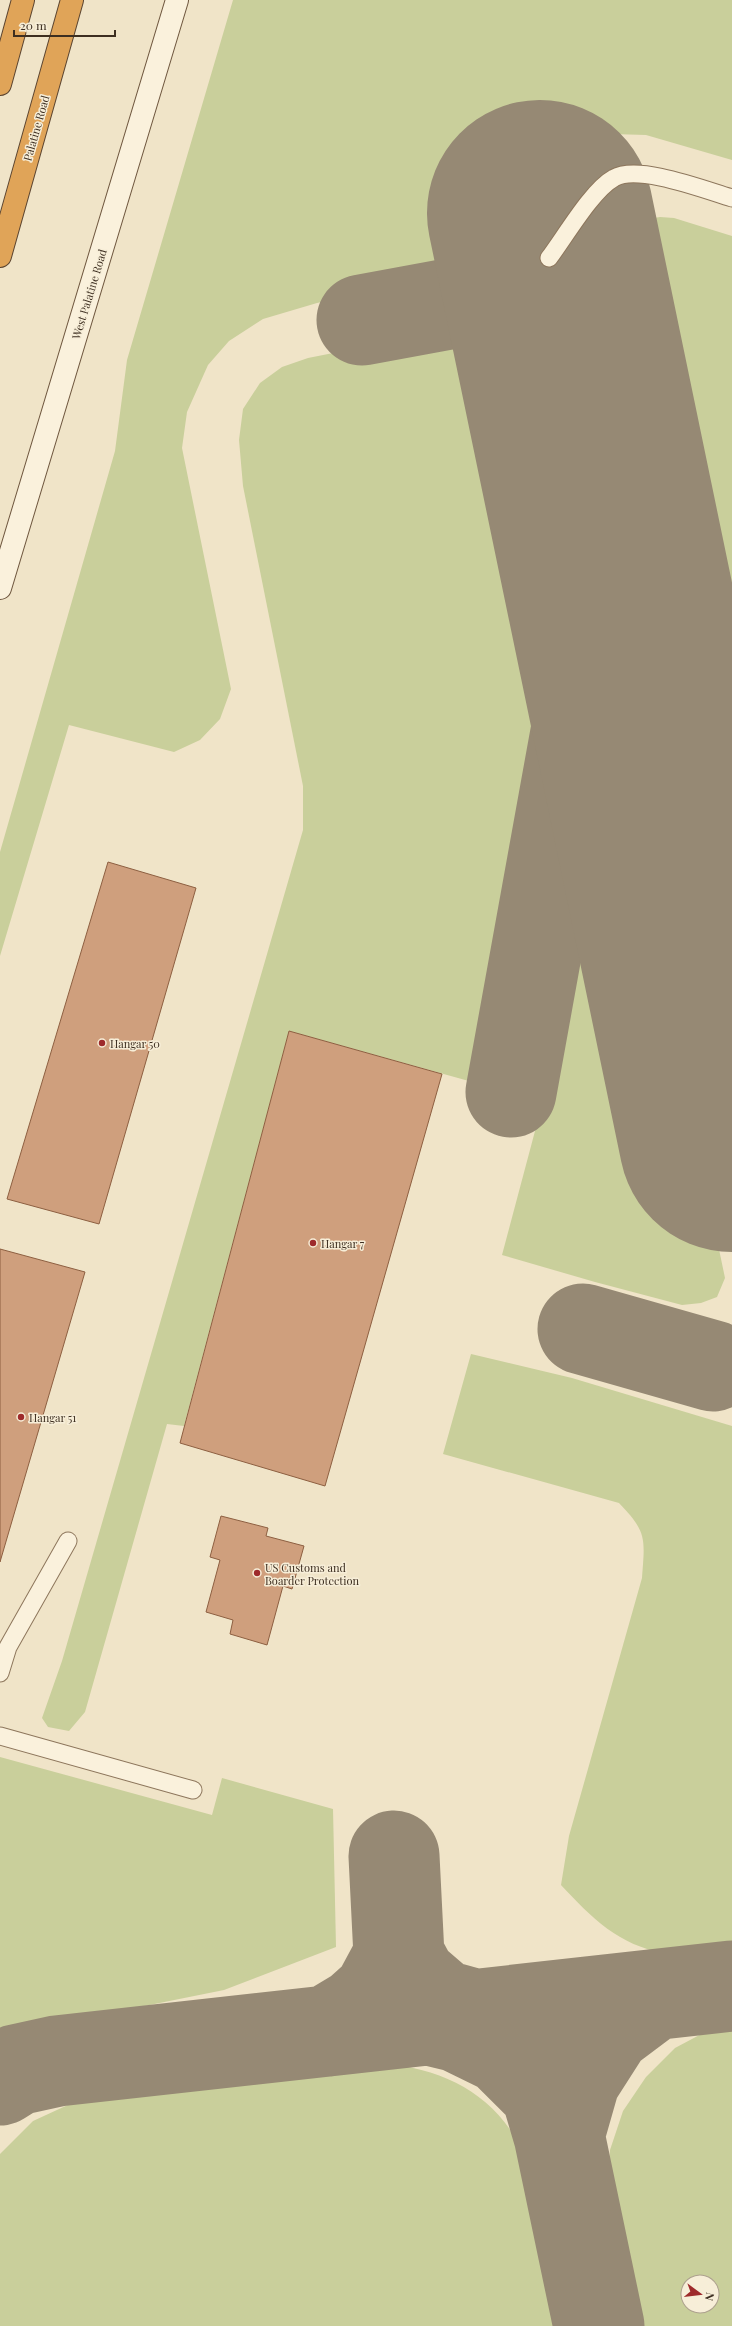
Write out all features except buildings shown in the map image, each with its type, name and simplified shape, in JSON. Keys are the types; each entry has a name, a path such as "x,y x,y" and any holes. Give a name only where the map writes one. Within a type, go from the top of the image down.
{"highway":[{"path":"0,84 23,0"},
{"name":"Palatine Road","path":"0,256 72,0"}],"street":[{"name":"West Palatine Road","path":"0,588 177,0"}],"lane":[{"path":"549,258 600,188 615,177 632,174 647,174 732,198"},
{"path":"0,1673 8,1647 68,1541"},
{"path":"0,1736 193,1790"}],"green space":[{"path":"233,0 732,0 732,160 646,135 612,134 582,145 560,163 547,188 530,243 508,262 317,303 263,319 229,341 208,365 187,412 182,448 231,689 220,719 200,740 174,752 69,725 0,956 0,852 115,451 127,360"},
{"path":"660,217 674,218 732,236 732,634 694,624 666,600 658,585 594,289 600,255 612,236 635,221"},
{"path":"429,334 459,337 495,352 519,372 531,391 548,431 583,602 504,1062 476,1083 289,1031 184,1426 167,1424 85,1712 69,1731 48,1727 42,1718 62,1661 303,830 303,786 243,486 239,440 243,409 260,383 282,367 308,358"},
{"path":"732,726 732,958 694,776 699,758 706,745 716,735"},
{"path":"610,727 725,1278 717,1297 701,1303 682,1305 502,1255 543,1101 534,1098 530,1084 582,775 605,728"},
{"path":"471,1354 572,1378 732,1426 732,1945 688,1952 665,1953 634,1944 620,1937 595,1919 561,1885 569,1836 642,1578 644,1553 642,1536 635,1521 619,1503 443,1454"},
{"path":"0,1757 212,1815 222,1778 333,1809 336,1947 224,1990 70,2021 0,2028"},
{"path":"732,2027 732,2326 638,2326 608,2185 610,2150 623,2111 646,2077 675,2048 707,2031"},
{"path":"383,2063 431,2073 452,2081 472,2092 505,2122 518,2142 530,2172 561,2326 0,2326 0,2154 33,2121 83,2098"}],"taxiway":[{"path":"362,320 465,301 505,312 539,331 575,380"},
{"path":"511,1092 575,738 611,557"},
{"path":"575,738 591,713 599,705 613,698 688,684 732,681"},
{"path":"583,1329 713,1366"},
{"path":"394,1856 399,1956"},
{"path":"328,2031 358,2013 378,1995 399,1956 412,1980 441,2005 477,2015"},
{"path":"0,2080 16,2070 57,2061 732,1986"},
{"path":"430,2020 459,2027 504,2049 546,2091 559,2135 575,2079 607,2029 651,1996"},
{"path":"559,2135 599,2326"}],"runway":[{"path":"540,213 732,1139"}],"place":[{"name":"Hangar 50","path":"102,1043"},
{"name":"Hangar 7","path":"313,1243"},
{"name":"Hangar 51","path":"21,1417"},
{"name":"US Customs and Boarder Protection","path":"257,1573"}]}
